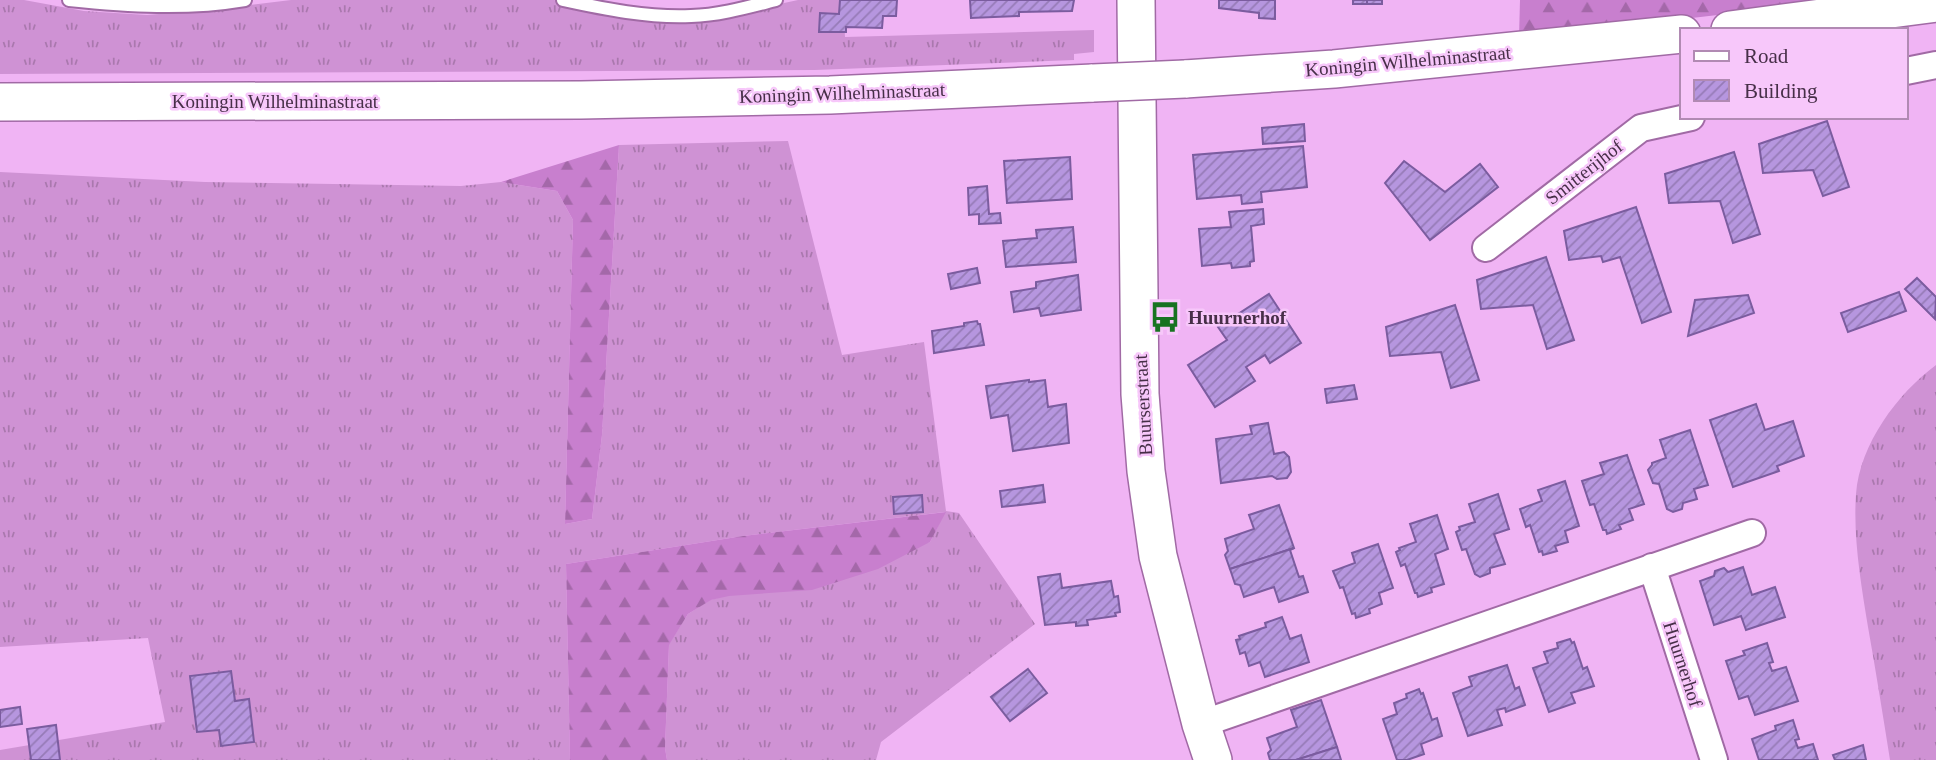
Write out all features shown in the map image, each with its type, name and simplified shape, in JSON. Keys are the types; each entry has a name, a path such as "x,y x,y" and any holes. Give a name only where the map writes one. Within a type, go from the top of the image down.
{"main road":[{"name":"Buurserstraat","path":"1136,0 1140,394 1146,471 1158,556 1201,724 1213,760"},
{"path":"1746,28 1936,4"},
{"name":"Koningin Wilhelminastraat","path":"0,102 595,100 830,94 1185,79 1334,69 1680,34"}],"street":[{"path":"1908,71 1936,65"},
{"name":"Smitterijhof","path":"1486,248 1641,128 1683,119"},
{"path":"1201,724 1752,533"},
{"name":"Huurnerhof","path":"1652,567 1714,760"}],"lane":[{"path":"69,0 136,7 191,6 245,0"},
{"path":"563,0 625,12 691,16 736,10 776,0"}],"green space":[{"path":"0,0 24,0 84,11 147,15 291,0 554,0 607,12 743,12 798,0 843,0 845,37 1094,30 1094,52 1074,54 1074,60 815,70 0,74"},
{"path":"1520,0 1847,0 1519,38"},
{"path":"788,141 842,355 924,342 946,511 959,513 1035,624 881,742 876,760 667,760 665,748 669,644 688,614 710,600 930,542 945,512 743,536 566,564 570,760 0,760 0,750 165,722 148,638 0,647 0,172 205,182 461,186 501,182 557,191 573,220 565,524 592,519 602,435 619,145"},
{"path":"619,145 602,435 592,519 565,524 573,220 557,191 501,182"},
{"path":"1936,365 1936,760 1890,760 1860,578 1856,494 1865,457 1883,422 1908,390"},
{"path":"946,512 930,542 878,569 812,590 729,596 711,600 688,614 669,645 665,748 667,760 570,760 566,564 743,536"}],"building":[{"path":"840,0 897,0 896,16 883,16 882,28 846,27 846,32 819,32 820,13 839,14"},
{"path":"970,0 1074,0 1072,11 1019,12 1019,16 971,18"},
{"path":"1219,0 1275,0 1275,19 1259,18 1259,13 1219,8"},
{"path":"1353,0 1367,0 1367,4 1353,4"},
{"path":"1367,0 1382,0 1382,4 1367,4"},
{"path":"1827,121 1849,187 1823,196 1813,170 1763,173 1759,144"},
{"path":"1304,124 1305,141 1263,144 1262,128"},
{"path":"1303,146 1307,187 1261,192 1262,202 1242,204 1241,195 1197,199 1193,155"},
{"path":"1734,152 1760,234 1733,243 1720,201 1669,203 1665,174"},
{"path":"1070,157 1072,199 1007,203 1004,161"},
{"path":"1404,161 1445,192 1480,164 1498,187 1430,240 1385,183"},
{"path":"987,186 989,214 1000,213 1001,223 979,224 979,214 969,215 968,188"},
{"path":"1636,207 1671,312 1642,323 1620,257 1603,262 1601,256 1569,260 1564,231"},
{"path":"1263,209 1264,224 1251,226 1254,261 1250,262 1250,266 1232,268 1231,263 1202,266 1199,229 1231,227 1229,212"},
{"path":"1073,227 1076,262 1006,267 1003,241 1037,238 1036,230"},
{"path":"1546,257 1574,340 1547,349 1533,305 1481,309 1477,280"},
{"path":"977,268 980,283 951,289 948,274"},
{"path":"1078,275 1081,310 1041,316 1039,308 1014,312 1011,292 1036,288 1036,282"},
{"path":"1917,278 1936,297 1935,319 1905,289"},
{"path":"1899,292 1906,311 1848,332 1841,313"},
{"path":"1269,294 1301,343 1270,363 1265,355 1246,367 1255,381 1215,407 1188,365 1227,340 1218,327"},
{"path":"1748,295 1754,313 1688,336 1695,300"},
{"path":"1455,305 1479,380 1451,388 1441,352 1390,356 1386,327"},
{"path":"977,321 984,345 934,353 932,331"},
{"path":"1045,380 1048,407 1066,404 1069,443 1013,451 1008,415 991,418 986,386"},
{"path":"1354,385 1357,399 1327,403 1325,389"},
{"path":"1756,404 1765,430 1793,421 1804,456 1777,466 1779,471 1733,487 1710,420"},
{"path":"1268,423 1274,454 1284,452 1289,457 1291,472 1287,478 1277,479 1272,476 1221,483 1216,439 1252,434 1250,426"},
{"path":"1690,430 1708,485 1694,489 1697,499 1683,503 1682,509 1673,512 1667,509 1659,484 1653,483 1648,470 1652,463 1666,458 1660,440"},
{"path":"1627,455 1644,504 1629,509 1633,520 1619,525 1621,529 1607,534 1594,504 1590,505 1582,481 1604,474 1600,463"},
{"path":"1565,481 1579,526 1565,531 1568,542 1555,546 1557,551 1543,555 1542,551 1539,552 1530,525 1526,527 1520,509 1542,501 1538,490"},
{"path":"1043,485 1045,502 1002,507 1000,491"},
{"path":"1498,494 1509,529 1494,534 1505,564 1490,568 1490,573 1480,577 1475,574 1466,549 1462,550 1456,532 1460,530 1459,527 1475,522 1469,504"},
{"path":"922,495 923,512 894,514 893,497"},
{"path":"1279,505 1294,548 1230,569 1225,555 1228,551 1225,539 1254,529 1249,515"},
{"path":"1437,515 1448,549 1435,554 1444,584 1431,588 1432,592 1418,597 1405,564 1401,566 1396,552 1399,548 1416,542 1410,524"},
{"path":"1378,544 1393,588 1379,593 1382,604 1369,609 1370,613 1356,618 1333,571 1355,563 1352,553"},
{"path":"1294,548 1290,550 1299,577 1303,576 1308,592 1279,602 1274,587 1244,597 1240,585 1235,584 1230,569"},
{"path":"1743,567 1752,595 1775,587 1785,617 1746,630 1741,616 1714,625 1700,581 1714,576 1715,571 1724,568 1728,572"},
{"path":"1060,574 1062,588 1111,581 1114,597 1118,596 1120,612 1115,613 1116,616 1087,620 1088,625 1076,626 1076,622 1045,625 1038,577"},
{"path":"1282,617 1290,639 1301,635 1309,662 1265,677 1260,662 1249,666 1245,652 1240,654 1236,640 1240,639 1239,636 1266,627 1265,623"},
{"path":"1570,639 1574,642 1583,669 1587,667 1594,686 1571,693 1575,703 1549,712 1533,668 1548,663 1544,652 1558,648 1557,643"},
{"path":"1767,643 1773,662 1769,663 1772,671 1786,667 1798,701 1755,715 1748,696 1739,699 1726,661 1745,655 1743,651"},
{"path":"1507,665 1515,689 1519,687 1525,705 1506,712 1505,708 1497,710 1502,725 1468,736 1453,693 1472,686 1469,677"},
{"path":"1028,669 1047,693 1010,721 991,697"},
{"path":"231,671 235,701 249,699 254,742 221,746 219,730 197,732 190,676"},
{"path":"1419,689 1421,694 1423,693 1432,720 1437,718 1442,736 1421,744 1424,754 1407,760 1397,760 1383,719 1397,714 1394,703"},
{"path":"1321,700 1337,747 1296,760 1270,760 1268,753 1271,750 1267,738 1297,727 1291,710"},
{"path":"20,707 22,724 0,727 0,710"},
{"path":"1793,720 1799,739 1795,740 1798,748 1813,744 1818,760 1759,760 1752,739 1776,730 1775,726"},
{"path":"56,725 60,760 31,760 27,729"},
{"path":"1863,745 1866,760 1835,760 1833,755"},
{"path":"1337,747 1341,760 1296,760"}],"place":[{"name":"Huurnerhof","path":"1165,317"}]}
